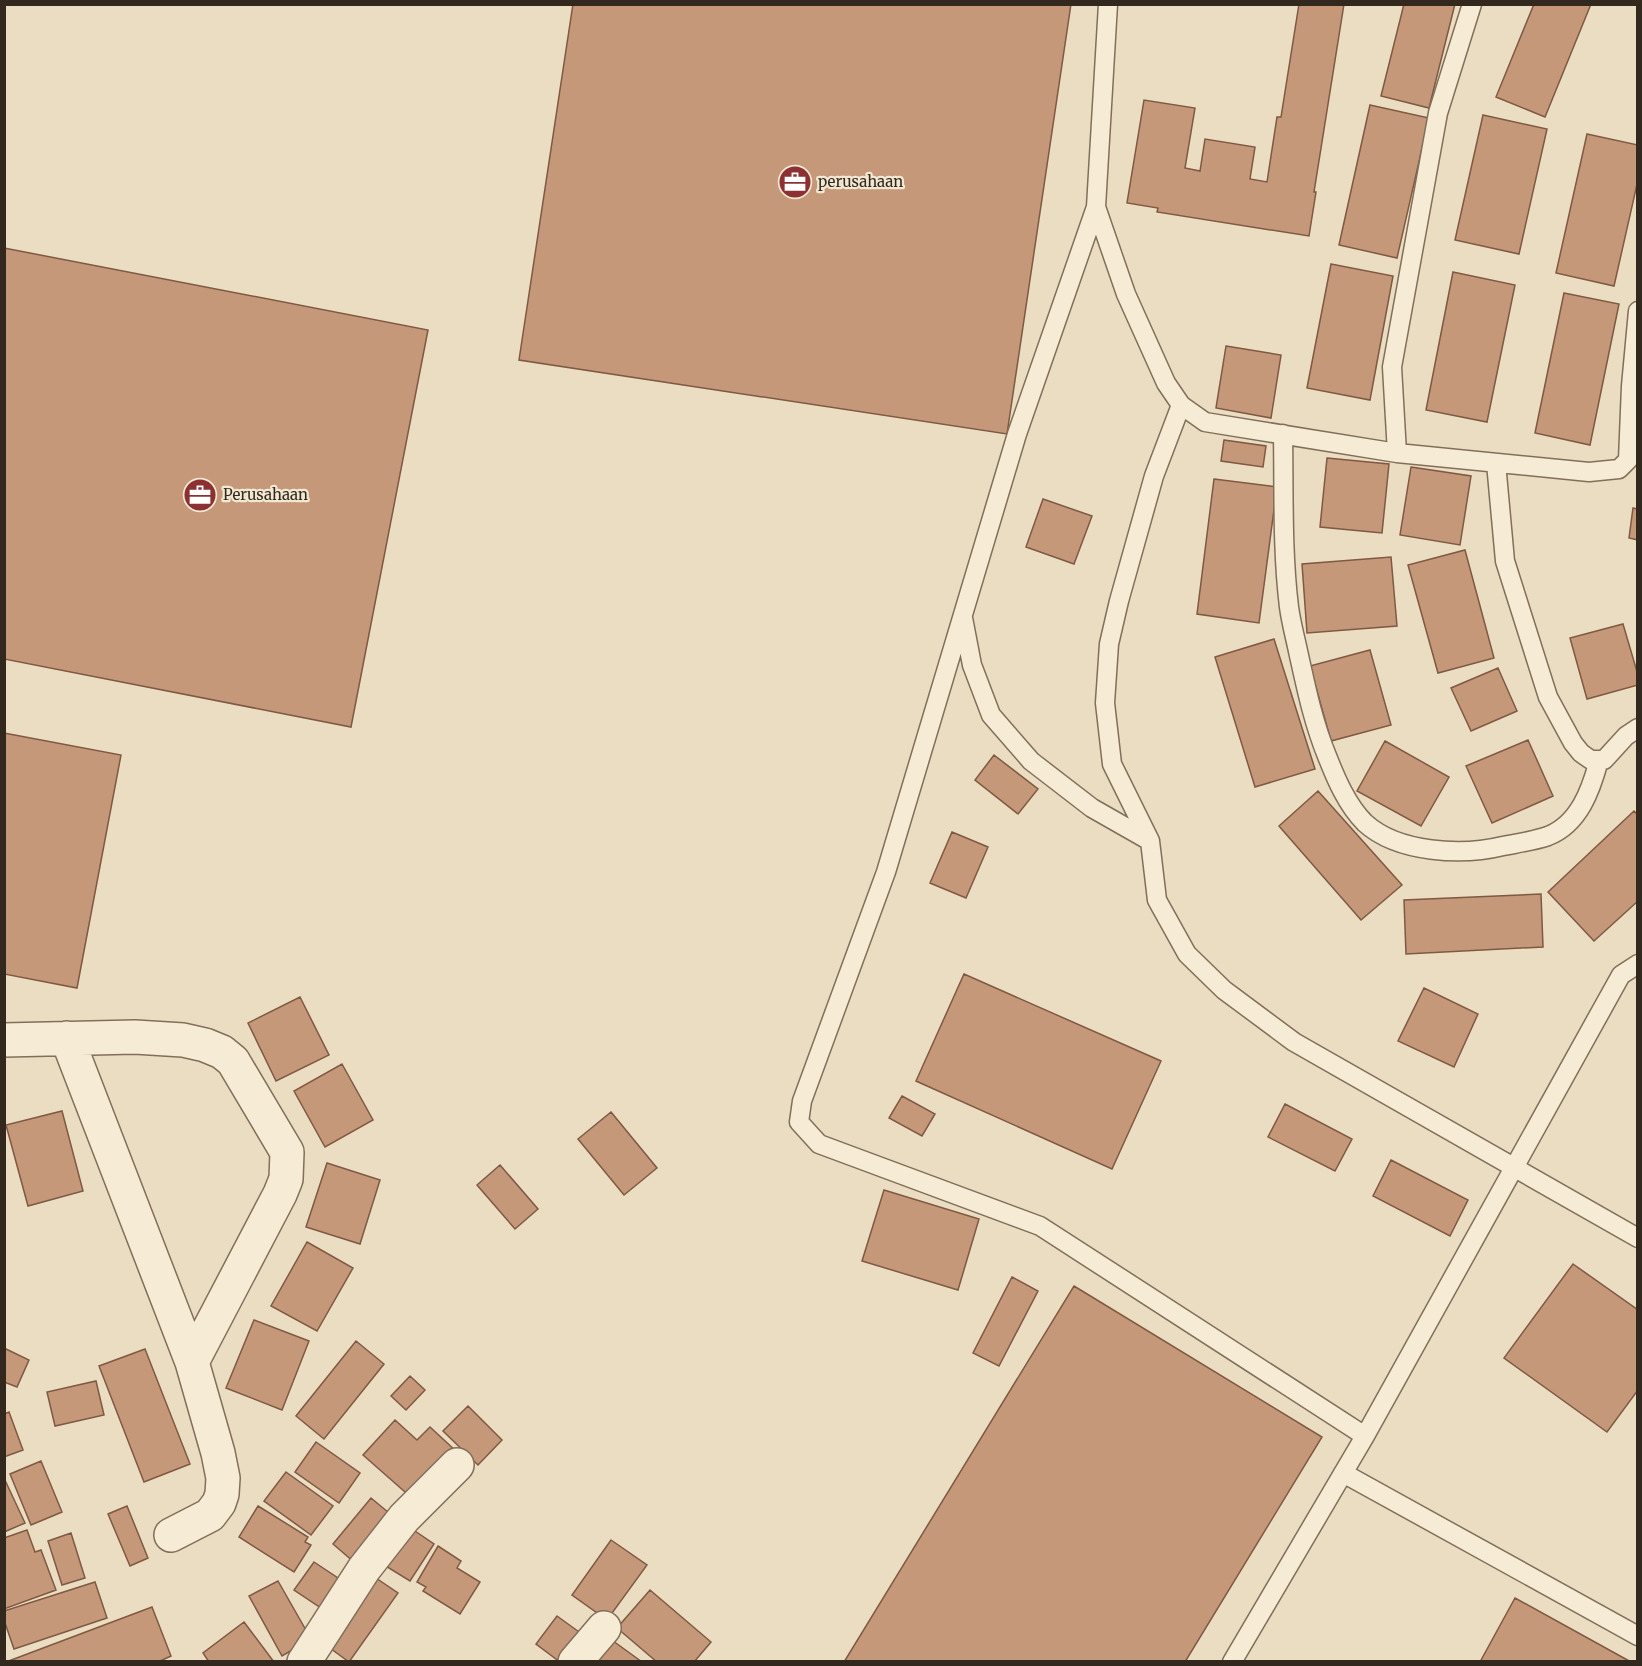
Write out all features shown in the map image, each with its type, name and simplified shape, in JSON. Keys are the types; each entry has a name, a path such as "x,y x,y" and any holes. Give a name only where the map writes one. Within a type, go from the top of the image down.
{"street":[{"path":"4,1040 135,1037 183,1040 206,1045 222,1052 233,1061 287,1152 286,1179 280,1194 192,1362"},
{"path":"68,1038 192,1362 218,1453 223,1478 219,1503 210,1515 171,1535"},
{"path":"304,1662 364,1569 404,1518 457,1465"},
{"path":"575,1662 604,1628"}],"lane":[{"path":"1108,4 1096,207 1017,434 886,872 802,1101 799,1122 819,1144 1040,1226 1365,1436"},
{"path":"1397,453 1392,367 1438,113 1472,4"},
{"path":"1096,207 1126,294 1166,383 1181,405 1205,422 1397,453 1589,472 1619,469 1628,460 1631,386 1638,311"},
{"path":"1181,405 1154,476 1119,601 1109,644 1105,703 1112,764 1150,841 1157,900 1187,954 1224,990 1294,1042 1638,1238"},
{"path":"1283,435 1285,553 1289,607 1306,687 1321,741 1339,786 1364,822 1382,835 1399,843 1428,849 1491,849 1549,835 1575,817 1592,788 1599,760"},
{"path":"1496,463 1505,561 1548,697 1573,743 1581,753 1592,760 1604,760 1626,736 1638,728"},
{"path":"962,616 972,665 991,715 1031,761 1092,808 1150,841"},
{"path":"1232,1662 1365,1436 1621,975 1638,964"},
{"path":"1343,1473 1638,1636"}],"building":[{"name":"perusahaan","path":"573,4 1071,4 1007,434 519,360"},
{"path":"1299,4 1344,4 1309,236 1157,212 1158,208 1127,203 1144,100 1195,108 1185,168 1200,171 1205,139 1255,147 1250,179 1267,182 1277,117 1281,117"},
{"path":"1404,4 1455,4 1429,108 1381,96"},
{"path":"1534,4 1591,4 1545,117 1496,97"},
{"path":"1370,105 1429,118 1397,258 1339,245"},
{"path":"1483,115 1547,129 1519,254 1455,240"},
{"path":"1587,134 1638,145 1638,180 1614,286 1556,273"},
{"name":"Perusahaan","path":"4,248 428,330 351,727 4,659"},
{"path":"1331,264 1393,276 1370,400 1307,388"},
{"path":"1453,272 1515,285 1487,422 1426,410"},
{"path":"1564,293 1619,304 1590,445 1535,433"},
{"path":"1226,346 1281,355 1271,418 1216,408"},
{"path":"1224,440 1266,446 1263,467 1221,461"},
{"path":"1327,458 1389,464 1382,533 1320,527"},
{"path":"1411,467 1471,476 1460,545 1400,535"},
{"path":"1214,479 1277,487 1259,623 1197,614"},
{"path":"1043,499 1092,516 1074,564 1026,547"},
{"path":"1633,508 1638,509 1638,540 1629,538"},
{"path":"1465,550 1494,658 1438,673 1408,565"},
{"path":"1391,557 1397,626 1307,633 1302,564"},
{"path":"1623,624 1638,675 1638,685 1587,699 1570,638"},
{"path":"1274,639 1315,769 1255,787 1215,657"},
{"path":"1370,650 1391,725 1331,741 1310,666"},
{"path":"1498,668 1517,711 1471,731 1451,688"},
{"path":"4,733 121,755 77,988 4,974"},
{"path":"1528,740 1553,796 1492,823 1466,766"},
{"path":"1385,741 1449,777 1421,826 1357,791"},
{"path":"994,755 1038,789 1018,814 975,780"},
{"path":"1318,791 1402,885 1361,920 1279,826"},
{"path":"1634,811 1638,815 1638,901 1594,941 1548,892"},
{"path":"952,832 988,847 966,898 930,883"},
{"path":"1541,894 1543,947 1406,954 1404,900"},
{"path":"964,974 1161,1061 1112,1169 916,1081"},
{"path":"1424,988 1478,1014 1454,1067 1398,1041"},
{"path":"300,997 329,1055 276,1081 248,1023"},
{"path":"342,1064 373,1120 325,1147 294,1091"},
{"path":"902,1096 935,1114 922,1136 889,1118"},
{"path":"1285,1104 1352,1139 1335,1171 1268,1137"},
{"path":"62,1111 83,1191 28,1206 6,1125"},
{"path":"611,1112 657,1168 624,1195 578,1139"},
{"path":"1391,1160 1468,1200 1450,1236 1373,1196"},
{"path":"327,1163 380,1180 360,1244 306,1227"},
{"path":"500,1165 538,1209 515,1229 477,1185"},
{"path":"884,1190 979,1219 958,1290 862,1261"},
{"path":"307,1242 353,1268 317,1331 271,1306"},
{"path":"1573,1264 1638,1310 1638,1390 1607,1432 1504,1358"},
{"path":"1012,1277 1038,1291 999,1366 973,1353"},
{"path":"1074,1286 1322,1437 1185,1662 844,1662"},
{"path":"254,1320 309,1341 282,1410 226,1388"},
{"path":"356,1341 384,1364 324,1439 296,1416"},
{"path":"4,1348 29,1360 17,1387 4,1382"},
{"path":"145,1349 190,1464 144,1482 99,1366"},
{"path":"410,1376 425,1390 406,1410 391,1396"},
{"path":"96,1381 104,1415 55,1426 47,1392"},
{"path":"468,1406 502,1440 478,1465 443,1431"},
{"path":"9,1412 23,1450 4,1457 4,1414"},
{"path":"395,1420 417,1440 430,1427 457,1452 413,1499 363,1455"},
{"path":"316,1442 360,1473 339,1503 295,1472"},
{"path":"41,1461 62,1512 31,1525 10,1474"},
{"path":"286,1472 333,1506 311,1535 264,1501"},
{"path":"4,1478 25,1523 4,1532"},
{"path":"371,1498 394,1517 355,1563 333,1544"},
{"path":"127,1506 148,1558 130,1566 108,1514"},
{"path":"258,1506 308,1537 305,1542 311,1545 294,1572 239,1537"},
{"path":"409,1527 434,1544 410,1581 384,1565"},
{"path":"27,1530 35,1552 41,1550 56,1590 4,1609 4,1538"},
{"path":"71,1533 85,1578 62,1585 48,1541"},
{"path":"611,1540 647,1565 607,1620 572,1595"},
{"path":"438,1546 461,1561 457,1568 480,1582 460,1614 423,1591 426,1587 417,1582"},
{"path":"314,1562 347,1584 327,1612 294,1590"},
{"path":"367,1572 398,1593 349,1662 319,1640"},
{"path":"278,1581 311,1639 282,1656 249,1596"},
{"path":"95,1582 107,1618 14,1649 4,1620 4,1611"},
{"path":"650,1590 711,1642 694,1662 657,1662 617,1628"},
{"path":"1515,1598 1631,1662 1480,1662"},
{"path":"152,1607 171,1656 158,1662 6,1662"},
{"path":"557,1616 586,1637 560,1662 536,1644"},
{"path":"244,1622 274,1662 209,1662 203,1653"},
{"path":"609,1638 642,1662 591,1662"}],"place":[{"name":"perusahaan","path":"795,182"},
{"name":"Perusahaan","path":"200,495"}]}
